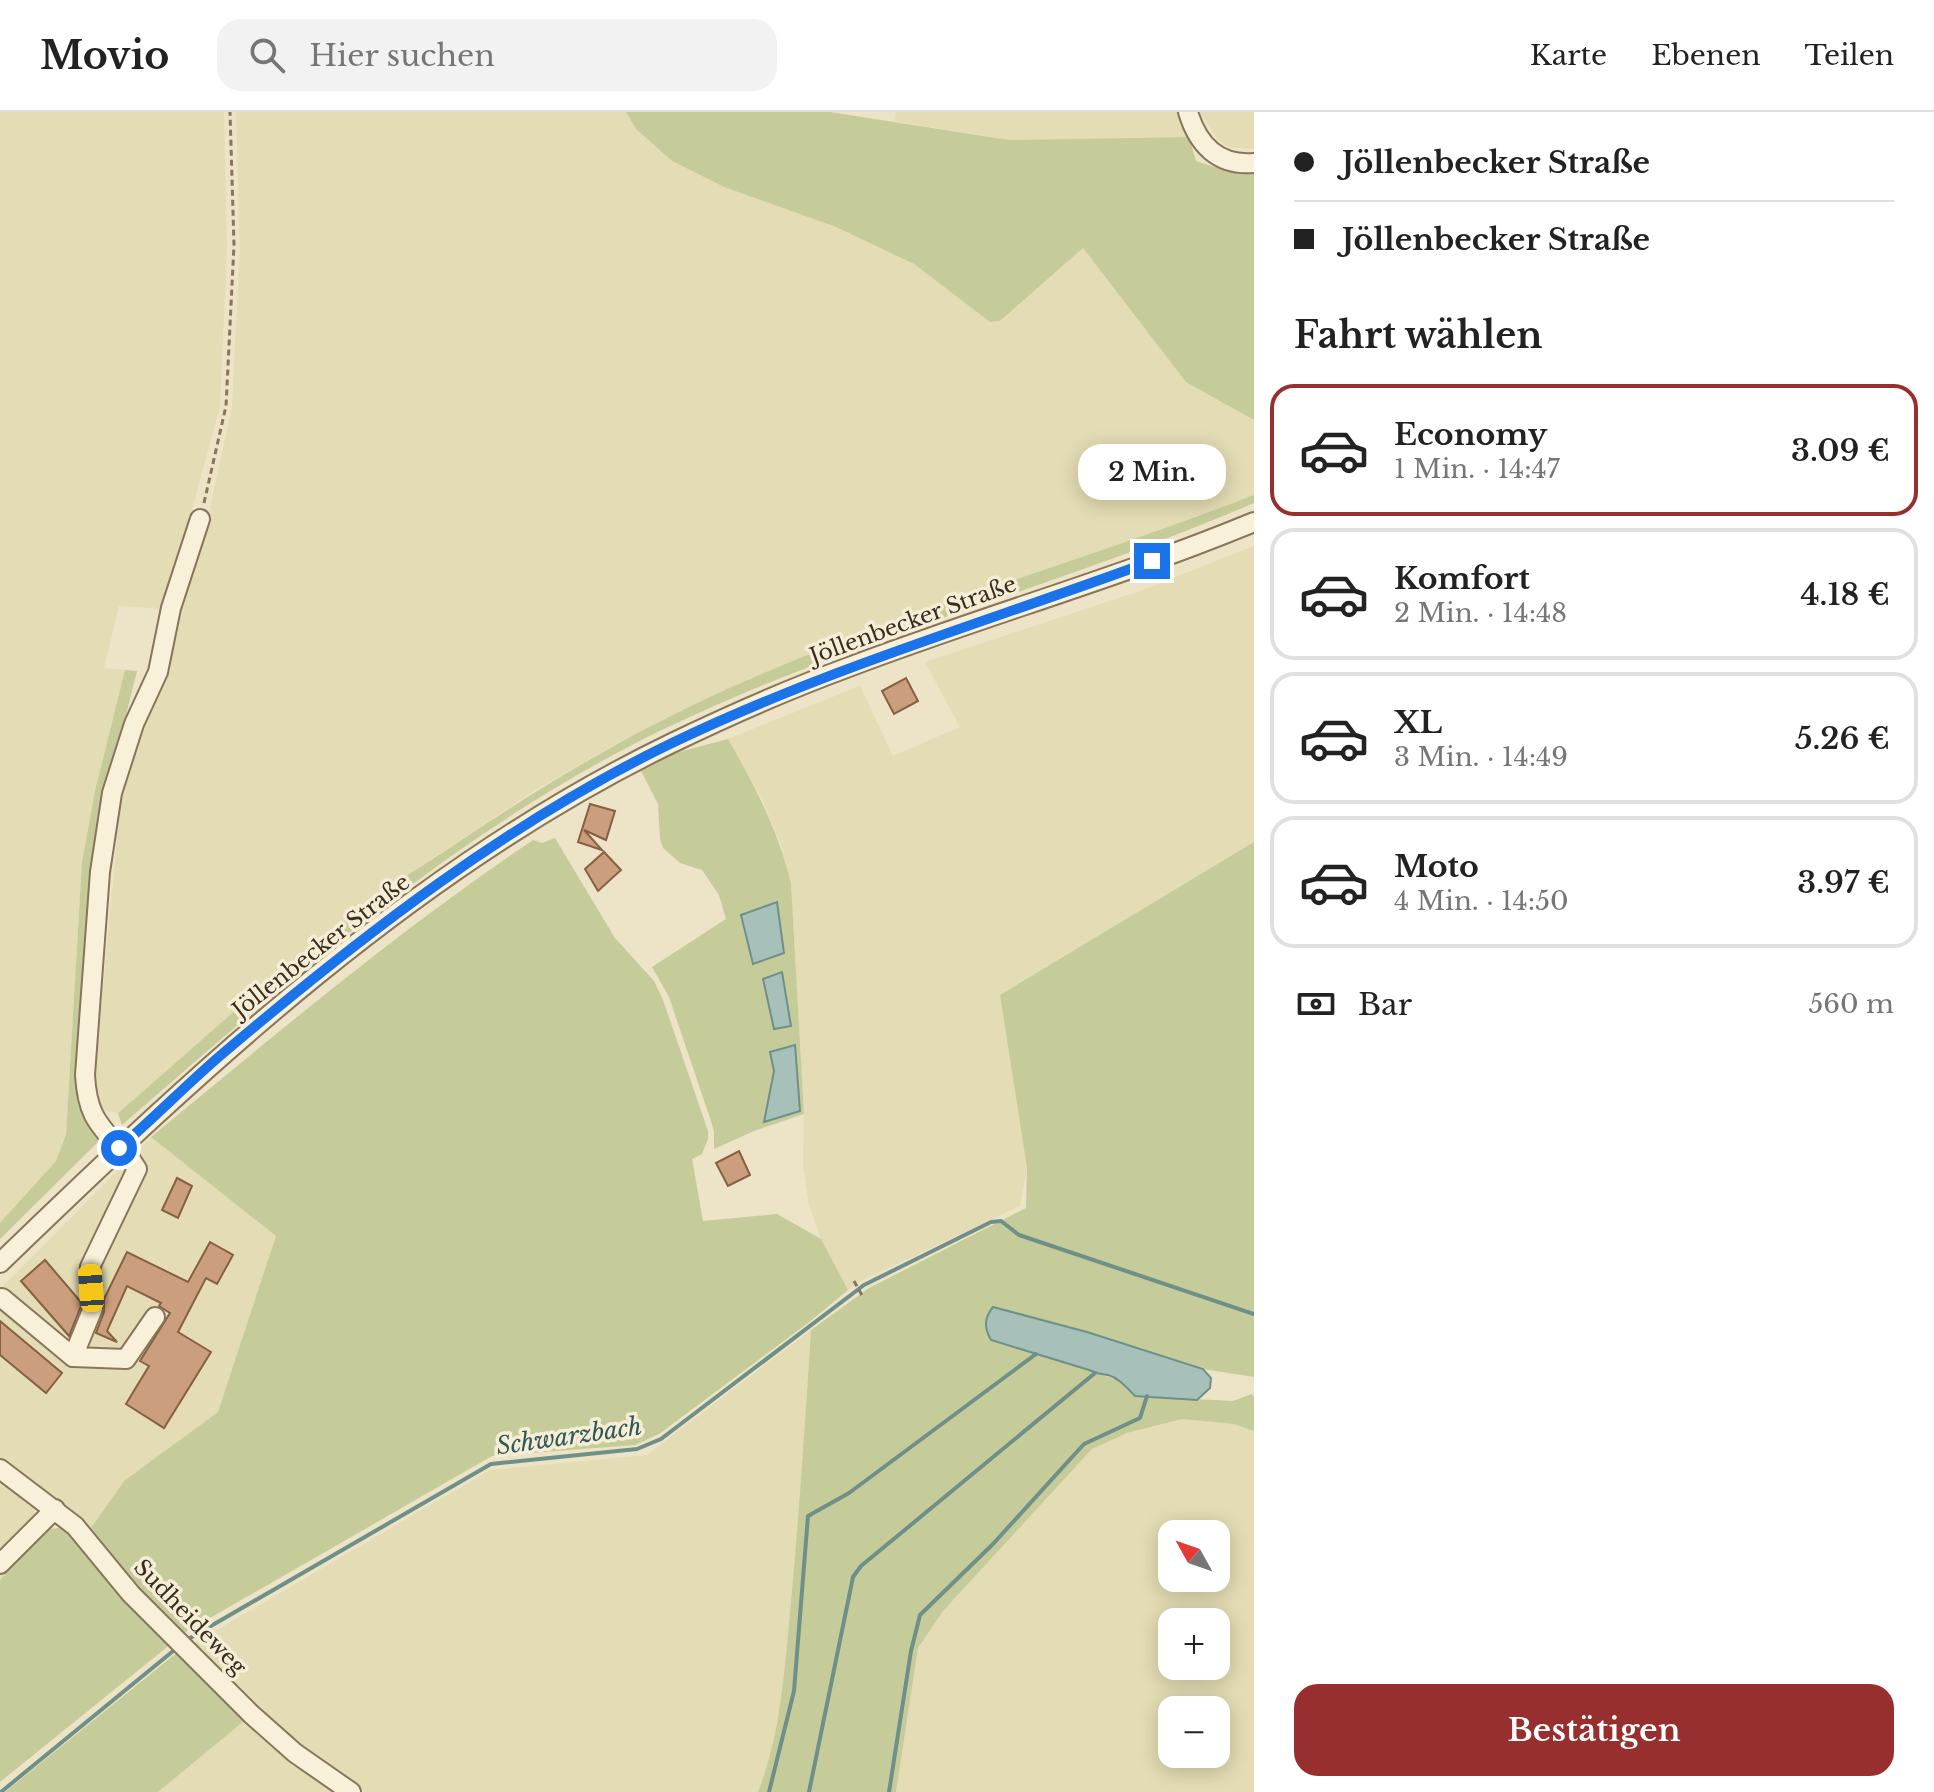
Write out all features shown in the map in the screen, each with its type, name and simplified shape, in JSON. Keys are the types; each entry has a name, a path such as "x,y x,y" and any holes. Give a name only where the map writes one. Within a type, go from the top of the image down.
{"street":[{"path":"1188,112 1194,131 1209,151 1230,162 1254,163"},
{"path":"73,1357 93,1308 90,1267 137,1169 102,1129 87,1103 100,872 112,793 134,724 158,672 171,608 200,519"},
{"name":"Jöllenbecker Straße","path":"0,1263 221,1055 394,917 498,844 631,764 754,705 849,666 1132,568 1254,522"},
{"path":"2,1298 73,1357 126,1359 155,1317"},
{"name":"Sudheideweg","path":"0,1469 75,1526 131,1594 295,1753 351,1792"},
{"path":"0,1564 55,1509"}],"path":[{"path":"200,519 226,406 234,245 230,112"},
{"path":"854,1281 863,1297"}],"shaded area":[{"path":"0,112 224,112 227,246 220,406 165,609 119,606 104,668 125,670 95,791 82,862 66,1135 56,1161 0,1223"},
{"path":"236,112 626,112 636,129 672,161 724,187 836,227 914,264 990,322 1001,321 1083,248 1186,381 1254,420 1254,495 1180,524 840,642 741,683 612,746 535,790 376,896 317,942 118,1113 101,1110 95,1072 121,797 140,726 166,673 180,610 209,514 232,407 240,249"},
{"path":"896,112 1182,112 1189,137 1009,140 895,121"},
{"path":"1200,112 1254,112 1254,149 1229,147 1218,140"},
{"path":"1254,546 1254,842 1000,995 1027,1168 1020,1206 863,1280 848,1290 821,1239 809,1205 803,1164 804,1114 791,883 782,847 763,801 728,739 860,686 893,756 960,727 925,662 1140,591"},
{"path":"151,1137 277,1236 218,1412 124,1481 91,1528 61,1502 0,1459 0,1289"},
{"path":"811,1330 799,1516 780,1717 770,1762 758,1792 363,1792 299,1749 193,1644 490,1470 647,1455"},
{"path":"1182,1419 1234,1424 1254,1431 1254,1792 896,1792 918,1648 943,1611 1092,1449 1127,1433"},
{"path":"0,1478 35,1502 34,1519 45,1530 0,1580"},
{"path":"244,1721 289,1760 334,1792 158,1792"}],"green space":[{"path":"626,112 830,112 1009,140 1189,137 1196,161 1227,171 1254,169 1254,420 1186,382 1083,248 1000,321 990,322 914,264 836,227 724,187 672,161 636,129"},
{"path":"1254,495 1254,503 1181,533 811,666 666,728 591,767 449,858 381,908 122,1125 118,1113 341,923 497,816 604,752 659,722 804,656"},
{"path":"125,670 137,671 107,792 94,872 78,1104 99,1141 0,1239 0,1223 56,1161 66,1135 82,862 95,791"},
{"path":"728,739 765,809 791,883 804,1114 714,1149 711,1121 669,997 652,967 726,919 719,895 702,870 680,863 663,848 658,804 641,771 675,753"},
{"path":"555,838 615,938 654,981 663,1000 708,1131 702,1154 692,1159 703,1221 777,1214 821,1239 848,1290 659,1434 635,1445 492,1456 184,1633 137,1587 91,1528 124,1481 218,1412 276,1236 151,1137 434,910 533,840 542,843"},
{"path":"1254,842 1254,1377 1203,1369 1089,1370 1122,1382 1135,1396 1233,1401 1252,1394 1254,1431 1234,1424 1182,1419 1127,1433 1092,1449 943,1611 918,1648 896,1792 758,1792 777,1726 783,1680 811,1330 869,1288 1026,1208 1027,1168 1000,995"},
{"path":"64,1527 172,1643 0,1782 0,1580 45,1530"},
{"path":"179,1651 244,1721 158,1792 5,1792"}],"water":[{"path":"777,902 784,953 753,964 741,915"},
{"path":"782,972 791,1026 774,1029 763,979"},
{"path":"795,1045 800,1111 764,1122 774,1071 770,1052"},
{"path":"993,1307 1087,1332 1203,1369 1211,1378 1210,1388 1197,1400 1135,1396 1112,1376 991,1340 986,1323"}],"building":[{"path":"906,678 918,701 894,714 882,691"},
{"path":"590,804 615,811 606,840 584,830 602,850 578,842"},
{"path":"604,852 621,870 598,891 585,869"},
{"path":"739,1151 750,1175 728,1186 716,1163"},
{"path":"177,1178 192,1186 178,1218 162,1210"},
{"path":"210,1242 233,1255 217,1284 206,1278 178,1332 211,1352 164,1428 126,1404 149,1366 140,1361 170,1313 159,1306 161,1303 127,1286 107,1331 117,1342 96,1333 104,1312 104,1299 127,1252 188,1282"},
{"path":"45,1260 80,1301 81,1306 69,1336 21,1281"},
{"path":"0,1321 62,1373 46,1393 0,1355"}],"waterway":[{"name":"Schwarzbach","path":"185,1641 491,1464 637,1449 661,1439 864,1285 991,1222 1001,1221 1019,1235 1254,1314"},
{"path":"769,1792 794,1691 808,1516 849,1493 1036,1354"},
{"path":"809,1792 853,1577 861,1566 1095,1373"},
{"path":"889,1792 911,1651 920,1615 993,1544 1084,1444 1140,1418 1147,1396"},
{"name":"Schwarzbach","path":"1,1792 178,1647"}],"route":[{"path":"119,1148 221,1055 394,917 546,813 631,764 754,705 849,666 1152,561"}]}
